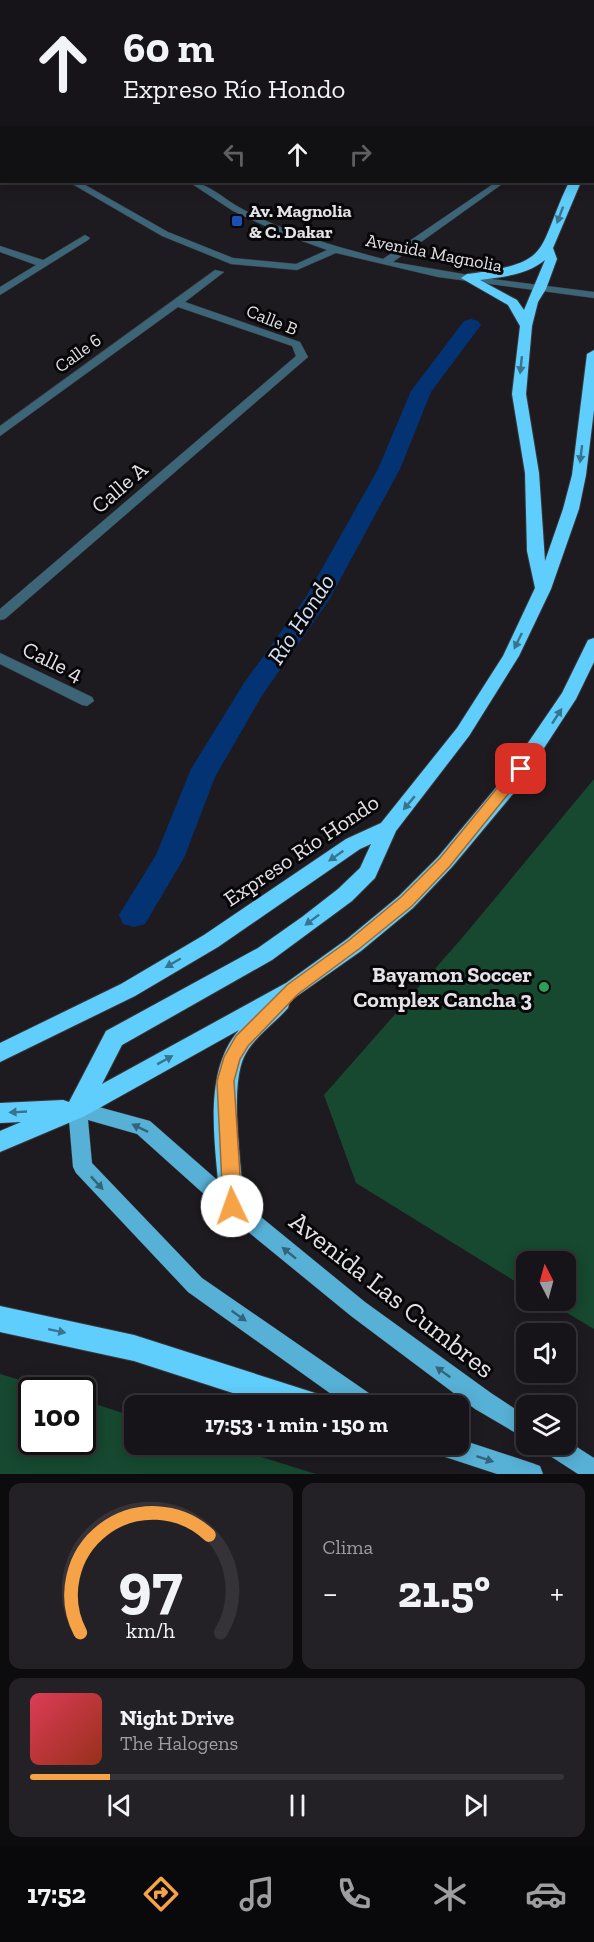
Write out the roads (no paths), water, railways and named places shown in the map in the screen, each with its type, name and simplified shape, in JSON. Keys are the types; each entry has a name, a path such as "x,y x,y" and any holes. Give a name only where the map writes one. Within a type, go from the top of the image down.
{"highway":[{"path":"467,278 528,265 548,249 560,212 574,183"},
{"path":"543,589 535,551 532,472 519,394 526,326 532,302 551,259 548,249"},
{"path":"467,278 513,303 526,326"},
{"name":"Expreso Río Hondo","path":"2,1053 146,979 211,941 353,844 388,828 463,732 511,656 543,589 571,509 579,475 594,354"},
{"path":"0,1142 77,1109 292,989 354,945 406,902 445,862 511,783 570,695 594,644"},
{"path":"77,1109 114,1038 265,954 309,923 368,873 388,828"},
{"path":"232,1206 226,1081 232,1057 242,1041 292,989"},
{"path":"0,1113 77,1109"},
{"path":"0,1319 134,1348 281,1395"}],"main road":[{"name":"Avenida Las Cumbres","path":"77,1109 142,1127 232,1206 358,1309 483,1401 516,1422"},
{"path":"77,1109 83,1167 195,1285 352,1395"},
{"path":"469,1454 532,1474"},
{"path":"569,1455 594,1471"}],"street":[{"path":"76,183 165,234 231,261 297,267 337,249"},
{"name":"Avenida Magnolia","path":"194,183 211,195 271,225 337,249 386,262 467,278 594,295"},
{"path":"386,262 500,183"},
{"path":"0,292 85,238"},
{"path":"2,249 44,264"},
{"name":"Calle 6","path":"0,432 219,272"},
{"name":"Calle B","path":"177,303 296,344 302,357 264,389"},
{"name":"Calle A","path":"0,616 264,389"},
{"name":"Calle 4","path":"0,658 87,701"}],"waterway":[{"name":"Río Hondo","path":"134,915 169,858 201,776 253,689 317,600 389,469 421,391 471,325"}],"place":[{"name":"Av. Magnolia & C. Dakar","path":"237,221"},
{"name":"Bayamon Soccer Complex Cancha 3","path":"544,987"}]}
